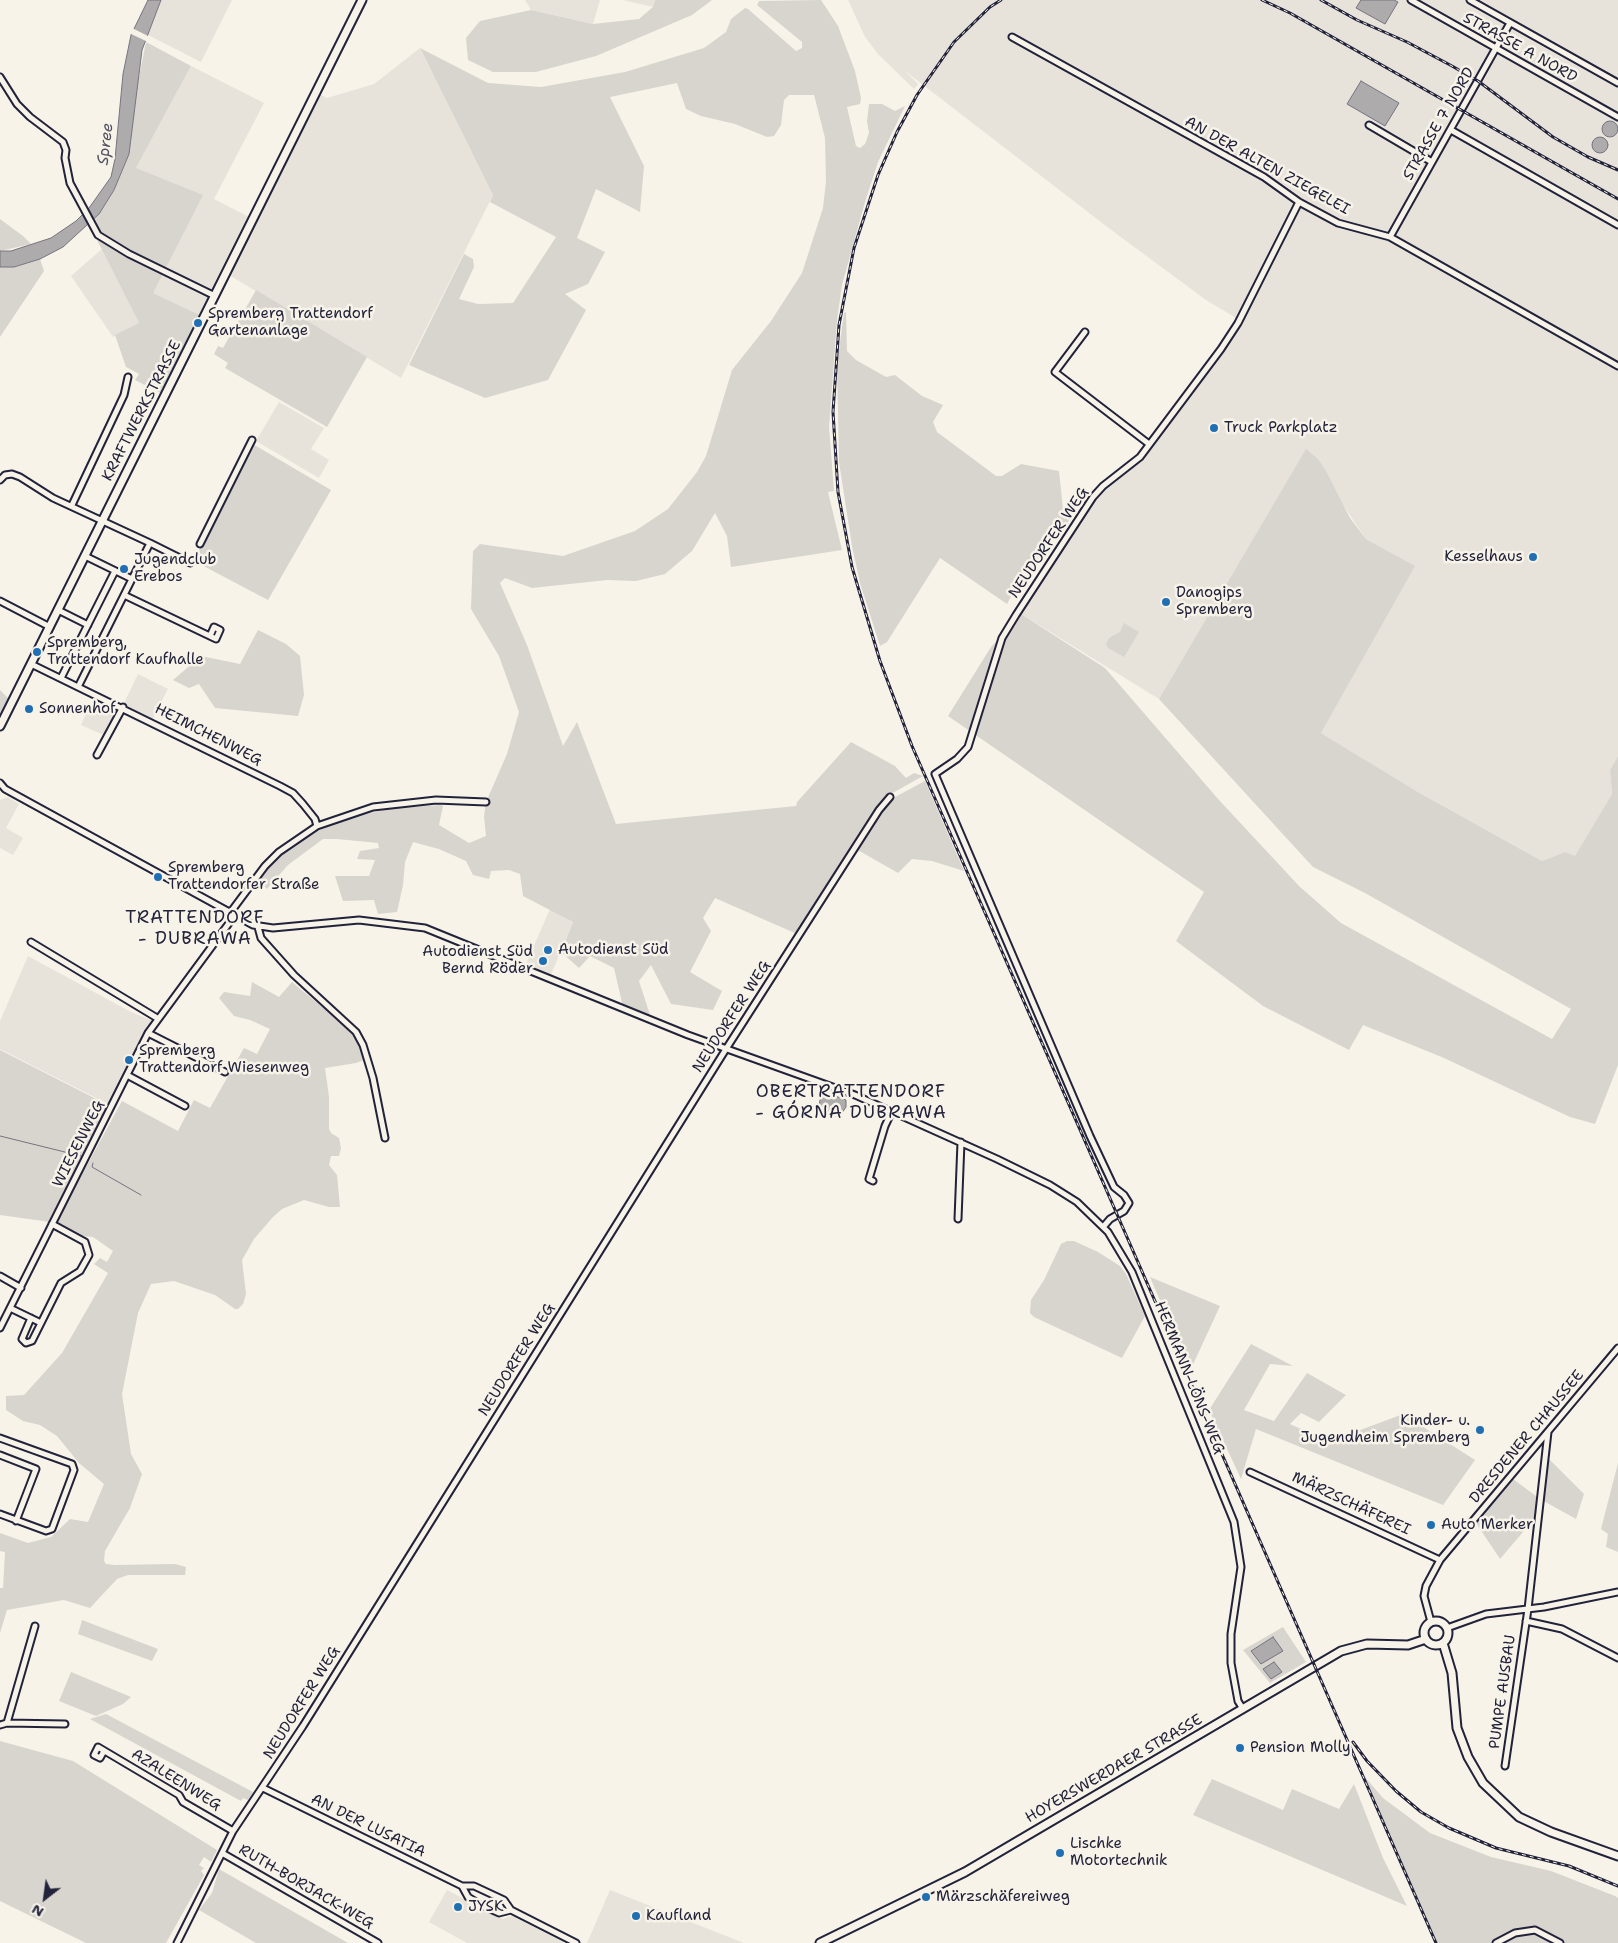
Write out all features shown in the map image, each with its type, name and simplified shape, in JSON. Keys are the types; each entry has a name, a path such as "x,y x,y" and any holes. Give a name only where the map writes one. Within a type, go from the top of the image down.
{"main road":[{"name":"KRAFTWERKSTRASSE","path":"0,726 362,0"},
{"path":"1431,1622 1442,1622 1448,1628 1448,1637 1443,1643 1432,1644 1426,1639 1425,1629 1431,1622"},
{"name":"HOYERSWERDAER STRASSE","path":"820,1943 965,1872 1341,1652 1368,1644 1408,1645 1426,1639"},
{"path":"1443,1643 1452,1674 1457,1728 1468,1757 1484,1783 1498,1800 1519,1817 1550,1832 1618,1856"}],"street":[{"name":"STRASSE A NORD","path":"1411,0 1618,117"},
{"path":"1421,6 1424,0"},
{"path":"1470,0 1618,83"},
{"name":"STRASSE 7 NORD","path":"1390,237 1510,23"},
{"name":"AN DER ALTEN ZIEGELEI","path":"1012,37 1264,178 1300,202 1338,223 1390,237 1618,366"},
{"path":"0,77 17,104 30,117 63,142 66,150 65,158 70,183 94,229 102,238 129,254 215,296"},
{"path":"1369,125 1432,162"},
{"path":"1451,130 1618,225"},
{"name":"NEUDORFER WEG","path":"1104,1226 1110,1219 1124,1211 1128,1203 1124,1194 1114,1187 1090,1136 935,774 957,759 968,748 1002,638 1016,614 1093,497 1103,486 1140,457 1221,349 1238,323 1300,202"},
{"path":"1086,332 1055,372 1149,444"},
{"path":"72,506 124,395 128,377"},
{"path":"200,544 252,440"},
{"path":"0,480 5,475 12,474 53,498 103,520 190,563"},
{"path":"78,686 150,544"},
{"path":"85,556 132,579"},
{"path":"61,678 115,570"},
{"path":"124,595 210,636"},
{"path":"0,601 50,627"},
{"path":"58,610 88,625"},
{"name":"HEIMCHENWEG","path":"31,664 123,707 293,793 314,819 317,826"},
{"path":"97,755 123,707"},
{"path":"0,783 5,789 258,927 261,938 294,975 356,1032 363,1045 373,1078 385,1138"},
{"path":"0,794 5,789"},
{"name":"NEUDORFER WEG","path":"177,1943 233,1831 263,1788 726,1048 890,797"},
{"name":"WIESENWEG","path":"0,1328 148,1033 202,962 265,866 279,852 317,826 373,807 436,800 486,802"},
{"name":"HERMANN-LÖNS-WEG","path":"258,927 359,920 425,928 726,1048 823,1082 961,1142 1066,1194 1104,1226 1120,1249 1132,1272 1234,1522 1241,1567 1231,1634 1231,1663 1238,1701 1243,1709"},
{"path":"31,942 158,1018"},
{"path":"148,1033 225,1072"},
{"path":"127,1075 185,1106"},
{"path":"873,1181 869,1179 885,1126 892,1111"},
{"path":"958,1219 961,1142"},
{"path":"31,1318 22,1339 26,1343 32,1341 61,1283 80,1271 89,1255 85,1242 52,1224"},
{"path":"0,1276 21,1288"},
{"path":"10,1308 41,1323"},
{"name":"DRESDENER CHAUSSEE","path":"1431,1622 1424,1596 1426,1586 1440,1560 1618,1348"},
{"name":"PUMPE AUSBAU","path":"1505,1766 1528,1609 1549,1431"},
{"path":"0,1438 72,1464 74,1470 52,1529 46,1531 0,1514"},
{"path":"0,1455 36,1469 16,1521"},
{"name":"MÄRZSCHÄFEREI","path":"1250,1472 1440,1560"},
{"path":"1448,1628 1486,1614 1528,1609 1618,1592"},
{"name":"PUMPE AUSBAU","path":"1526,1621 1562,1629 1618,1658"},
{"path":"7,1723 35,1626"},
{"path":"0,1725 7,1723 65,1724"},
{"name":"AZALEENWEG","path":"104,1751 179,1795 183,1802 233,1831"},
{"name":"AN DER LUSATIA","path":"263,1788 462,1886 474,1886 504,1900 511,1910 576,1943"},
{"name":"RUTH-BORJACK-WEG","path":"222,1853 378,1943"},
{"name":"AN DER LUSATIA","path":"462,1886 468,1898 481,1905 499,1913 511,1910"},
{"path":"1496,1943 1515,1933 1535,1930 1560,1943"}],"shaded area":[{"path":"148,0 161,0 142,50 129,154 114,190 99,214 63,247 40,259 14,267 0,267 0,251 11,251 51,238 76,221 89,208 111,177 115,159 123,74 131,35"},
{"path":"161,0 232,0 201,62 148,35"},
{"path":"525,0 600,0 593,24 531,10"},
{"path":"623,0 655,0 653,7"},
{"path":"655,0 712,0 692,15 596,56 536,72 493,72 468,60 466,38 480,21 531,10 593,24 639,19 653,7"},
{"path":"821,0 838,26 855,71 861,98 860,104 847,107 856,146 860,148 865,144 869,133 867,121 869,104 882,104 895,111 905,106 878,162 865,202 842,285 837,320 829,427 834,491 828,492 842,550 731,567 727,536 715,513 692,551 665,574 636,581 607,580 532,588 505,578 500,583 527,645 563,746 577,722 616,824 796,806 797,802 851,742 895,766 906,778 914,773 923,776 889,795 881,804 797,934 715,898 703,918 711,931 690,972 722,991 713,1010 671,1004 651,965 639,981 651,1018 623,1007 614,968 590,956 579,968 561,952 573,922 523,896 520,874 509,870 491,871 489,879 473,875 466,861 439,849 413,842 405,862 403,885 397,912 378,914 374,900 343,901 335,876 369,876 375,860 357,859 360,851 379,848 378,843 323,839 288,865 267,889 257,878 272,862 312,833 348,818 392,808 441,805 443,806 439,825 469,843 486,836 484,816 486,802 507,754 519,712 499,656 471,609 473,551 480,544 563,556 635,531 668,509 697,472 706,456 732,370 771,321 802,273 823,208 826,181 825,138 814,95 789,95 784,100 781,125 774,136 767,137 735,124 701,116 686,109 677,83 610,97 644,166 640,212 596,189 577,238 605,252 588,284 565,294 586,310 548,380 485,398 409,365 464,254 473,259 474,267 459,299 478,304 513,303 556,237 490,202 493,195 420,48 488,83 541,87 625,72 704,48 726,32 731,19 745,8 796,51 802,48 802,42 757,5 759,1"},
{"path":"848,0 1618,0 1618,756 1610,770 1612,794 1575,857 1565,852 1542,861 1418,792 1321,733 1414,566 1366,539 1306,450 1159,699 1021,614 1095,499 1103,489 1140,458 1241,321 1206,300 1110,229 905,71 918,84 914,89 878,54 865,37"},
{"path":"1361,0 1394,0 1398,2 1385,24 1356,8"},
{"path":"146,42 191,66 136,168 203,195 153,293 200,315 162,394 135,380 139,374 126,367 115,335 139,323 93,232 96,227 93,221 114,190 129,154 134,102"},
{"path":"420,48 493,195 401,378 229,275 319,94 327,98 374,84"},
{"path":"191,66 264,103 214,199 249,217 200,315 153,293 136,168"},
{"path":"1361,81 1399,103 1385,126 1347,104"},
{"path":"1610,121 1616,123 1618,129 1616,135 1610,137 1604,135 1602,129 1604,123"},
{"path":"1600,137 1606,139 1608,145 1606,151 1600,153 1594,151 1592,145 1594,139"},
{"path":"0,219 23,236 31,244 0,251"},
{"path":"102,249 139,323 113,337 71,276"},
{"path":"40,259 44,271 0,337 0,267 14,267"},
{"path":"256,290 367,357 327,427 225,368 228,363 214,354 218,346 223,348"},
{"path":"846,312 847,351 856,360 886,377 895,375 922,396 943,405 933,422 937,432 996,476 1002,476 1021,464 1059,471 1063,509 1068,508 1081,497 1068,522 1045,545 1042,544 1041,554 1020,580 1007,604 940,558 887,642 880,646 860,583 852,546 839,462 837,364 844,313"},
{"path":"279,402 324,428 311,449 329,460 319,478 256,441"},
{"path":"251,443 331,490 268,600 194,561"},
{"path":"1306,449 1318,459 1326,471 1350,518 1366,539 1415,566 1321,733 1418,792 1542,861 1565,852 1575,856 1612,794 1610,770 1618,756 1618,1065 1595,1124 1570,1117 1444,1058 1363,1025 1349,1050 1263,1006 1176,941 1204,892 948,716 991,647 1021,614 1105,668 1219,800 1299,886 1341,923 1552,1039 1571,1009 1365,893 1313,867 1159,699"},
{"path":"1124,623 1139,632 1124,657 1108,648 1106,644 1109,638 1120,632"},
{"path":"258,630 286,644 300,656 304,695 298,716 215,708 199,684 189,688 173,680 201,656 240,664"},
{"path":"138,674 168,689 152,720 123,705"},
{"path":"0,690 9,699 0,718"},
{"path":"94,696 121,709 106,736 81,725"},
{"path":"925,781 964,871 932,861 912,859 898,873 856,849 886,804 893,798"},
{"path":"8,797 19,804 6,828 23,838 13,855 0,848 0,800"},
{"path":"550,909 573,922 550,977 525,966"},
{"path":"28,956 131,1012 153,1021 110,1105 0,1049 0,1021"},
{"path":"252,982 279,997 292,982 350,1030 364,1056 364,1060 356,1063 325,1068 329,1097 329,1129 331,1133 339,1138 341,1148 339,1156 331,1156 329,1165 337,1175 340,1207 329,1207 304,1200 282,1209 273,1217 254,1239 242,1260 246,1294 243,1304 238,1309 235,1309 215,1295 174,1281 151,1284 138,1313 122,1394 131,1454 142,1474 130,1508 105,1551 104,1561 106,1564 115,1565 175,1564 186,1567 185,1575 128,1575 117,1579 90,1608 64,1600 7,1610 0,1633 0,1588 3,1588 5,1552 0,1551 0,1533 28,1543 51,1537 70,1519 88,1522 104,1484 79,1463 57,1436 40,1425 23,1421 6,1410 6,1396 24,1395 62,1353 108,1273 94,1264 100,1258 107,1262 113,1251 93,1237 81,1236 56,1222 122,1101 178,1131 194,1100 210,1108 244,1048 257,1054 270,1029 250,1020 234,1016 219,998 224,992 250,996"},
{"path":"0,1050 108,1105 50,1222 0,1215"},
{"path":"825,1092 846,1100 846,1107 842,1113 836,1116 821,1111 819,1106 820,1100"},
{"path":"1067,1241 1074,1241 1098,1252 1120,1266 1126,1274 1145,1316 1122,1358 1034,1317 1030,1313 1031,1300 1044,1280 1061,1244"},
{"path":"1150,1277 1220,1306 1190,1371"},
{"path":"1251,1344 1293,1366 1270,1364 1244,1410 1274,1421 1307,1373 1346,1395 1319,1422 1301,1413 1290,1424 1312,1434 1347,1435 1403,1414 1475,1460 1443,1505 1256,1429 1241,1479 1209,1410"},
{"path":"1546,1456 1584,1494 1576,1519 1540,1499"},
{"path":"1618,1463 1618,1552 1606,1547 1608,1534 1601,1529"},
{"path":"1513,1479 1540,1499 1535,1518 1500,1559 1476,1523"},
{"path":"82,1620 158,1649 152,1661 78,1634"},
{"path":"1283,1627 1306,1662 1270,1683 1243,1650"},
{"path":"1273,1637 1283,1651 1261,1664 1251,1651"},
{"path":"1274,1662 1282,1672 1271,1679 1263,1669"},
{"path":"71,1672 131,1697 123,1704 96,1716 59,1701"},
{"path":"106,1714 253,1792 248,1800 243,1798 241,1801 90,1719"},
{"path":"0,1741 73,1761 217,1850 211,1862 204,1857 199,1865 204,1868 201,1871 204,1875 166,1943 86,1943 0,1901"},
{"path":"1365,1777 1383,1798 1430,1833 1491,1857 1551,1871 1615,1896 1618,1898 1618,1943 1437,1943"},
{"path":"1212,1779 1283,1810 1292,1789 1339,1809 1354,1784 1383,1858 1407,1906 1193,1815"},
{"path":"219,1869 348,1943 256,1943 199,1910 212,1893"},
{"path":"447,1890 503,1919 512,1916 565,1943 467,1943 429,1922"},
{"path":"610,1890 744,1943 587,1943"}],"pier":[{"path":"132,28 150,37 148,42 129,33"}],"waterway":[{"path":"0,1136 81,1156"},
{"path":"93,1163 92,1167 141,1195"}],"railway":[{"path":"1001,0 990,7 954,42 917,95 897,132 878,175 854,248 839,325 833,412 838,492 852,567 880,661 912,746 1436,1943"},
{"path":"1262,0 1290,13 1618,199"},
{"path":"1321,0 1357,20 1407,42 1452,66 1478,81 1553,137 1588,157 1618,170"},
{"path":"1353,1742 1367,1761 1396,1791 1421,1812 1449,1828 1496,1848 1569,1866 1618,1886"}],"place":[{"name":"Spremberg Trattendorf Gartenanlage","path":"198,323"},
{"name":"Truck Parkplatz","path":"1214,428"},
{"name":"Kesselhaus","path":"1533,557"},
{"name":"Jugendclub Erebos","path":"124,569"},
{"name":"Danogips Spremberg","path":"1166,602"},
{"name":"Spremberg, Trattendorf Kaufhalle","path":"37,652"},
{"name":"Sonnenhof","path":"29,709"},
{"name":"Spremberg Trattendorfer Straße","path":"158,877"},
{"name":"Autodienst Süd","path":"548,950"},
{"name":"Autodienst Süd Bernd Röder","path":"543,961"},
{"name":"Spremberg Trattendorf Wiesenweg","path":"129,1060"},
{"name":"Kinder- u. Jugendheim Spremberg","path":"1480,1430"},
{"name":"Auto Merker","path":"1431,1525"},
{"name":"Pension Molly","path":"1240,1748"},
{"name":"Lischke Motortechnik","path":"1060,1853"},
{"name":"Märzschäfereiweg","path":"926,1897"},
{"name":"JYSK","path":"458,1907"},
{"name":"Kaufland","path":"636,1916"}],"district":[{"name":"TRATTENDORF - DUBRAWA","path":"195,928"},
{"name":"OBERTRATTENDORF - GÓRNA DUBRAWA","path":"851,1102"}],"water label":[{"name":"Spree","path":"106,144"}]}
